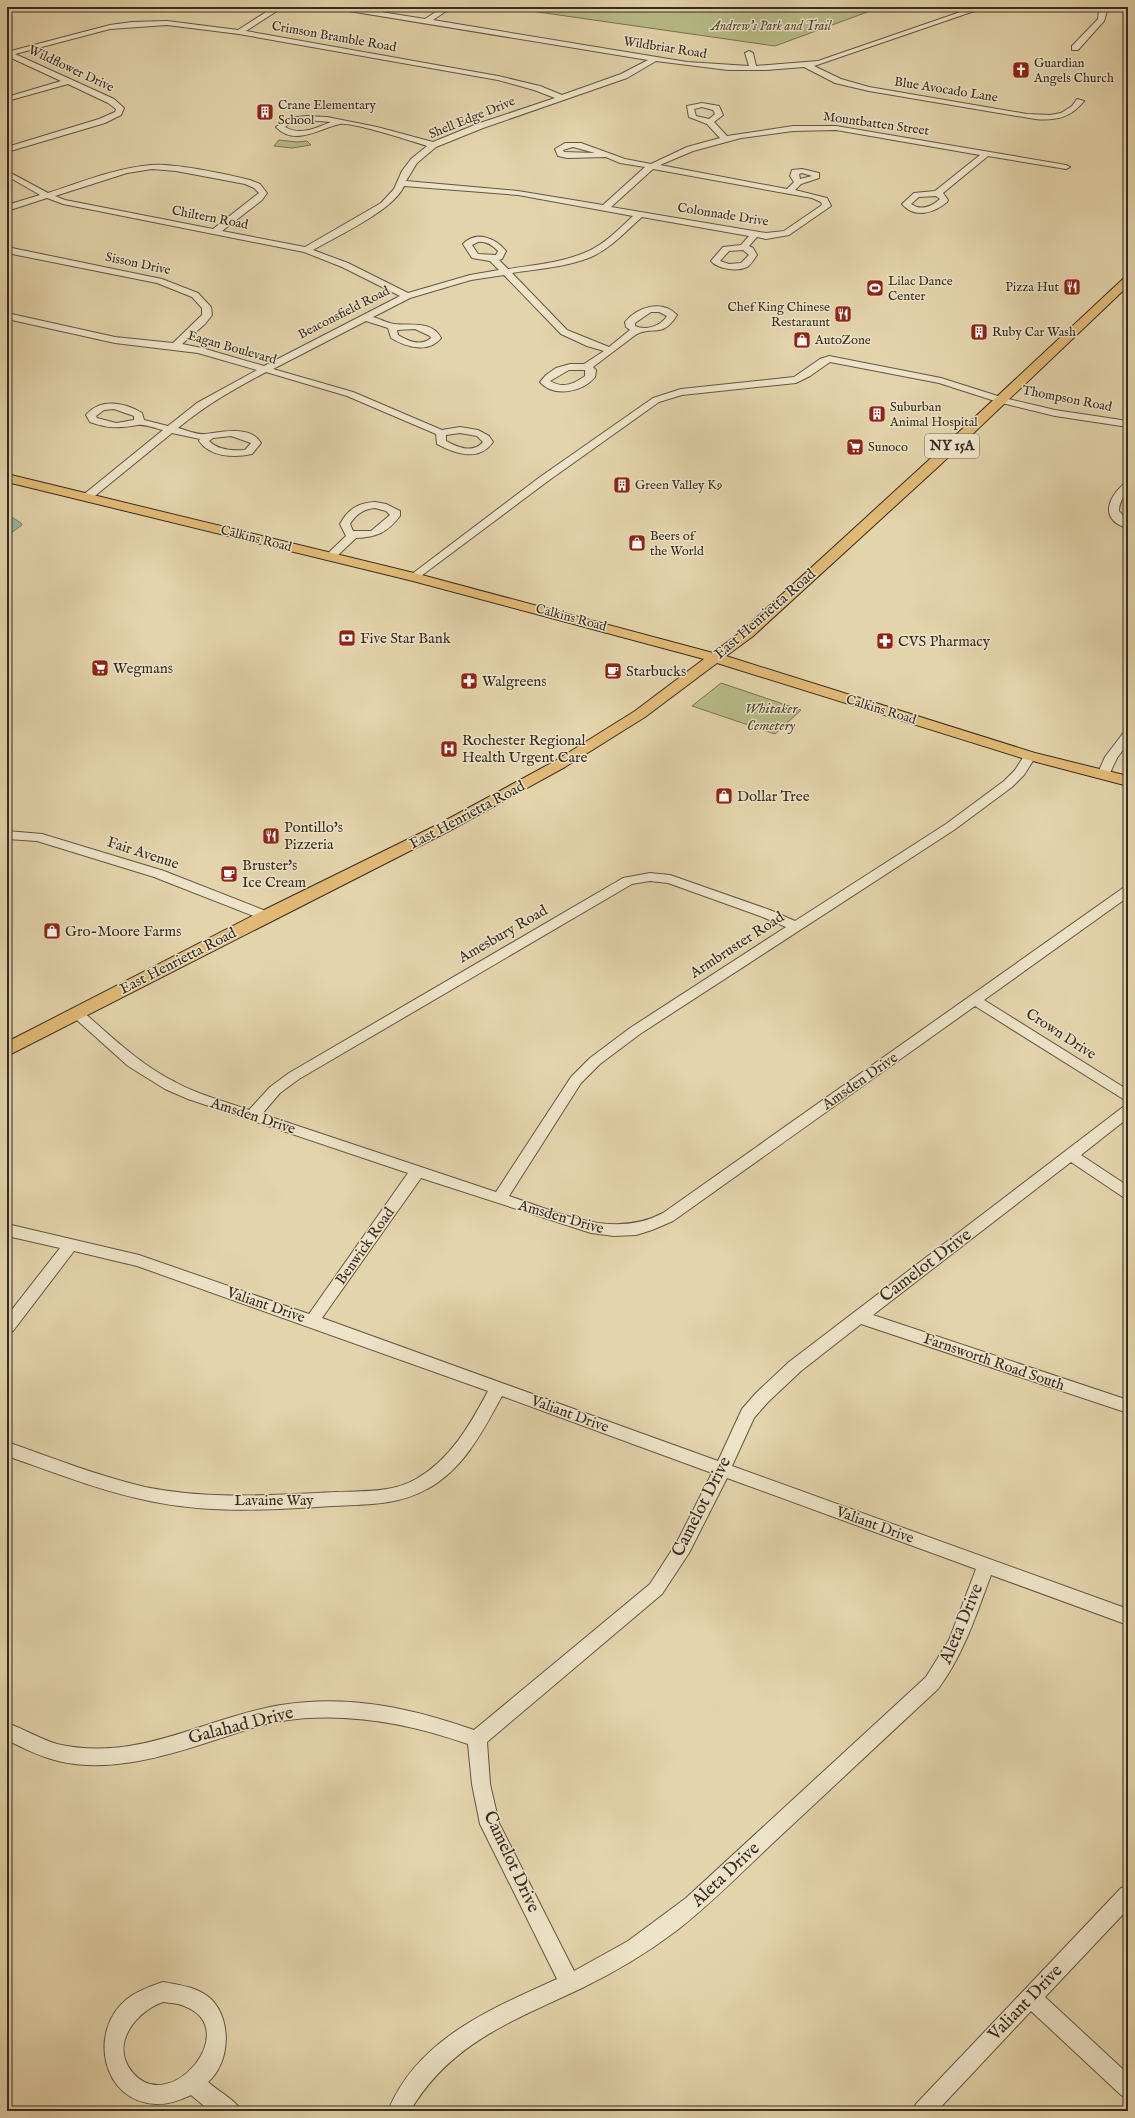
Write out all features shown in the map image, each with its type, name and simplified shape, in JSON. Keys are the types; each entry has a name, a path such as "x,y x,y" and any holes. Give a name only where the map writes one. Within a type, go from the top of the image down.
{"main road":[{"name":"East Henrietta Road","path":"7,1050 266,916 380,861 524,785 582,751 640,714 747,634 1001,400 1128,280"},
{"name":"Calkins Road","path":"7,478 413,577 716,658 1030,756 1128,781"}],"street":[{"path":"7,10 20,7"},
{"path":"239,32 279,7"},
{"name":"Wildbriar Road","path":"338,7 700,66 753,68 807,65 840,57 982,7"},
{"path":"427,21 448,7"},
{"path":"1075,48 1101,19 1103,11 1100,7"},
{"name":"Crimson Bramble Road","path":"8,54 98,29 132,24 179,24 239,32 498,78 537,88 560,98"},
{"path":"749,53 753,68"},
{"name":"Wildflower Drive","path":"7,150 102,121 118,113 120,108 116,103 8,54"},
{"name":"Shell Edge Drive","path":"306,250 376,210 393,196 402,183 406,171 414,161 433,145 480,126 624,76 655,59"},
{"name":"Blue Avocado Lane","path":"807,65 838,80 869,89 1027,116 1047,117 1064,115 1071,112 1080,101"},
{"path":"7,99 69,81"},
{"path":"339,122 306,133 292,133 280,128 282,123 298,117 339,122 433,145"},
{"path":"710,122 726,140"},
{"name":"Mountbatten Street","path":"606,207 651,167 693,148 726,140 793,128 828,127 1066,167"},
{"path":"937,193 987,153"},
{"name":"Colonnade Drive","path":"402,183 498,190 606,207 754,235 771,236 783,234 826,206 826,202 818,197 651,167 605,155"},
{"path":"7,208 126,171 152,168 176,169 200,173 247,182 260,188 263,193 259,198 215,232"},
{"name":"Chiltern Road","path":"7,173 48,196 73,204 306,250 345,265 407,296"},
{"path":"789,191 798,182"},
{"name":"Beaconsfield Road","path":"87,497 170,429 212,397 364,317 407,296 458,281 563,262 588,255 609,242 640,214"},
{"path":"744,247 754,235"},
{"name":"Sisson Drive","path":"7,250 158,281 195,295 206,307 206,315 202,322 175,346"},
{"path":"493,258 564,332 576,339 610,350"},
{"name":"Eagan Boulevard","path":"7,316 115,340 138,344 175,346 350,394 442,432"},
{"path":"364,317 393,327"},
{"path":"587,367 637,330"},
{"name":"Thompson Road","path":"413,577 544,479 603,439 656,400 671,394 796,380 829,359 941,380 1001,400 1055,413 1128,424"},
{"path":"139,422 205,437"},
{"path":"1128,485 1113,504 1113,511 1116,517 1128,525"},
{"path":"330,557 353,535"},
{"path":"1103,775 1111,757 1128,735"},
{"name":"Armbruster Road","path":"500,1198 576,1080 595,1061 635,1031 794,926 883,871 995,794 1020,772 1030,756"},
{"name":"Fair Avenue","path":"7,835 38,837 159,874 266,916"},
{"name":"Amesbury Road","path":"252,1116 275,1090 294,1076 628,881 646,877 670,879 765,913 794,926"},
{"name":"Amsden Drive","path":"76,1013 132,1063 150,1075 193,1096 591,1228 613,1232 632,1230 650,1226 668,1217 1128,891"},
{"name":"Crown Drive","path":"975,1000 1128,1097"},
{"name":"Camelot Drive","path":"569,1983 490,1824 480,1784 478,1739 656,1589 672,1567 685,1543 748,1414 762,1396 784,1376 859,1317 1128,1111"},
{"path":"1071,1155 1128,1193"},
{"name":"Benwick Road","path":"312,1321 418,1171"},
{"name":"Valiant Drive","path":"7,1230 139,1261 312,1321 1128,1617"},
{"path":"7,1327 71,1245"},
{"name":"Farnsworth Road South","path":"859,1317 1128,1407"},
{"name":"Lavaine Way","path":"7,1449 122,1488 153,1495 198,1500 256,1501 321,1500 391,1495 421,1484 443,1470 459,1453 477,1428 498,1388"},
{"name":"Aleta Drive","path":"398,2111 424,2072 443,2053 470,2033 624,1955 673,1922 932,1683 950,1656 985,1566"},
{"name":"Galahad Drive","path":"7,1731 33,1744 58,1752 84,1756 107,1757 170,1744 281,1713 319,1709 362,1710 422,1720 478,1739"},
{"name":"Valiant Drive","path":"923,2111 1128,1895"},
{"path":"163,1992 180,1992 195,1998 207,2008 215,2021 217,2037 214,2054 206,2070 193,2083 177,2092 160,2095 143,2092 128,2084 118,2071 113,2055 114,2038 118,2027 132,2008 147,1998 163,1992"},
{"path":"1031,1998 1128,2088"},
{"path":"193,2083 215,2102 231,2111"}],"green space":[{"name":"Andrew's Park and Trail","path":"503,7 881,7 775,46"},
{"path":"279,140 297,142 307,141 311,145 292,148 274,146"},
{"name":"Whitaker Cemetery","path":"721,683 801,710 775,734 692,706"}],"shaded area":[{"path":"7,514 22,525 7,536"}],"place":[{"name":"Guardian Angels Church","path":"1021,70"},
{"name":"Crane Elementary School","path":"265,112"},
{"name":"Pizza Hut","path":"1072,287"},
{"name":"Lilac Dance Center","path":"875,288"},
{"name":"Chef King Chinese Restaraunt","path":"843,314"},
{"name":"Ruby Car Wash","path":"979,332"},
{"name":"AutoZone","path":"802,340"},
{"name":"Suburban Animal Hospital","path":"877,414"},
{"name":"Sunoco","path":"855,447"},
{"name":"Green Valley K9","path":"622,485"},
{"name":"Beers of the World","path":"637,543"},
{"name":"Five Star Bank","path":"347,638"},
{"name":"CVS Pharmacy","path":"885,641"},
{"name":"Wegmans","path":"100,668"},
{"name":"Starbucks","path":"613,671"},
{"name":"Walgreens","path":"469,681"},
{"name":"Rochester Regional Health Urgent Care","path":"449,749"},
{"name":"Dollar Tree","path":"724,796"},
{"name":"Pontillo's Pizzeria","path":"271,836"},
{"name":"Bruster's Ice Cream","path":"229,874"},
{"name":"Gro-Moore Farms","path":"52,931"}]}
